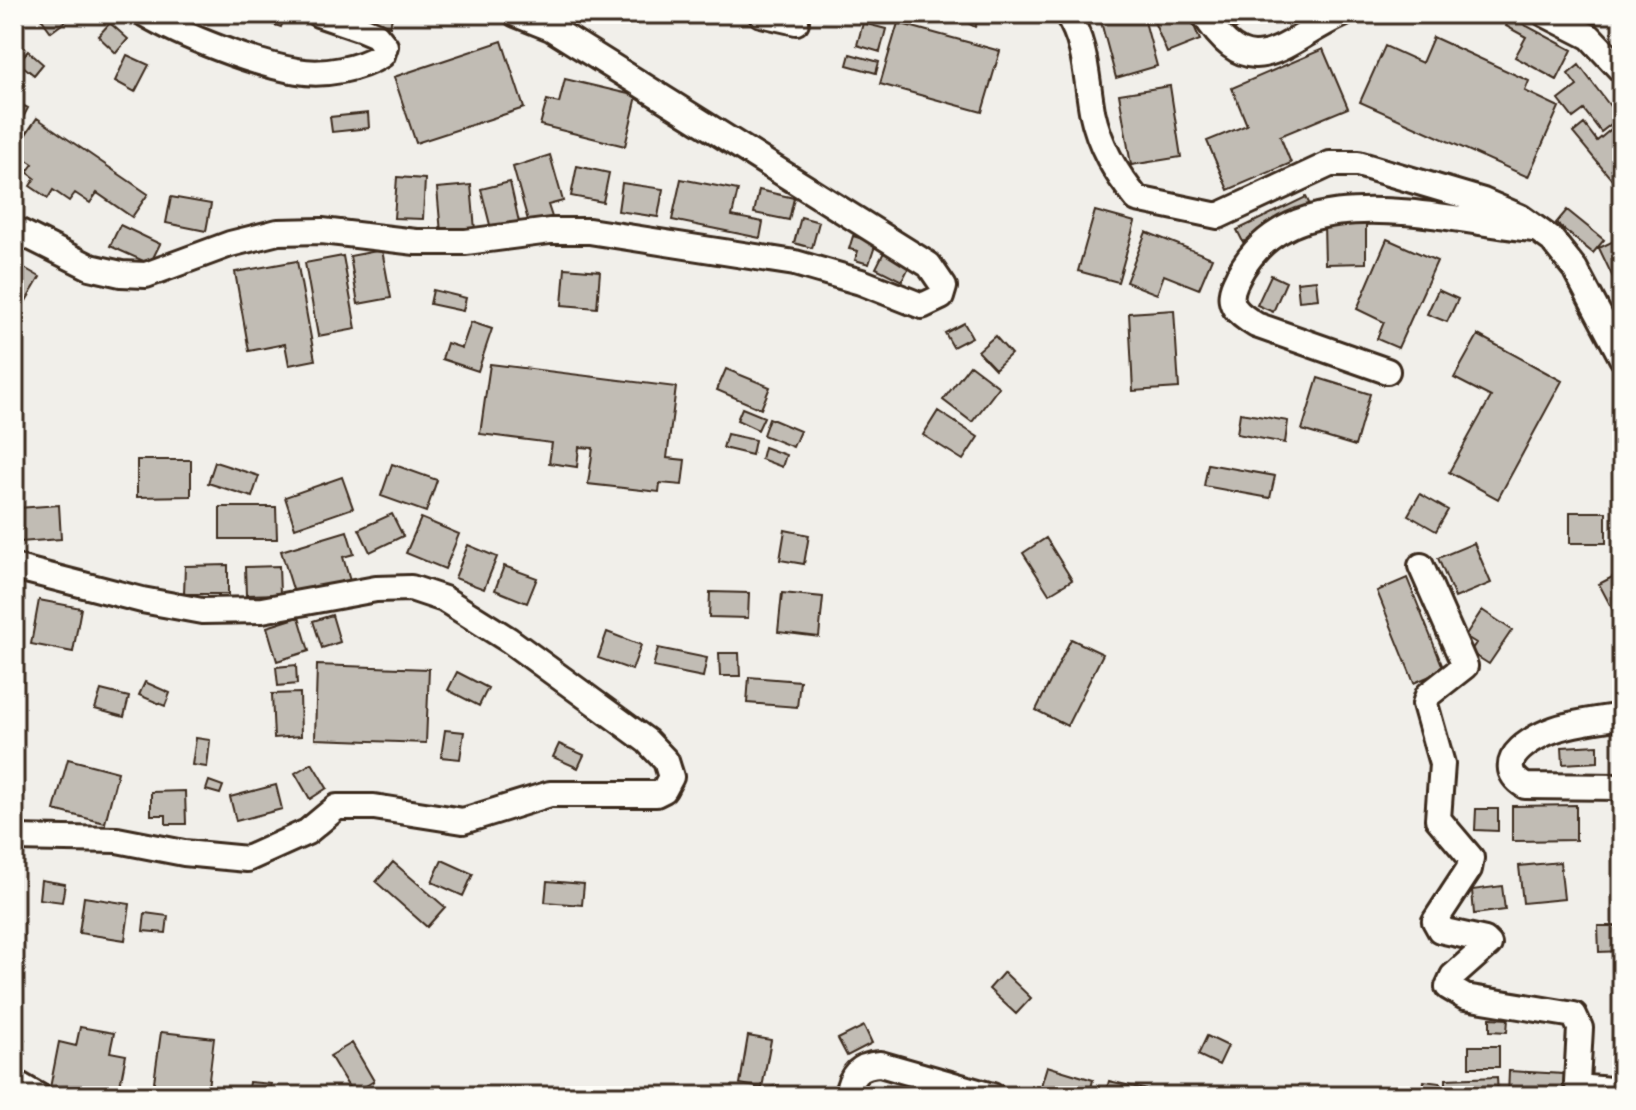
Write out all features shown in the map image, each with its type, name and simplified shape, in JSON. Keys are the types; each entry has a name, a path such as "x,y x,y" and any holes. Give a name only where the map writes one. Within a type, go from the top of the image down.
{"street":[{"path":"145,14 180,34 298,71 347,69 367,65 382,55 385,46 376,35 318,14"},
{"path":"14,229 90,267 121,274 146,275 230,244 278,232 322,231 416,242 466,242 550,231 589,231 795,263 861,282 922,306 941,297 944,287 929,265 551,28 516,14"},
{"path":"761,14 796,22"},
{"path":"1067,14 1084,56 1093,113 1103,150 1137,199 1218,216 1330,164 1358,164 1483,201 1541,230 1575,269 1622,358"},
{"path":"1204,14 1229,48 1246,55 1277,53 1343,14"},
{"path":"1545,14 1590,37 1622,71"},
{"path":"1387,371 1256,325 1237,314 1230,303 1231,291 1254,253 1283,231 1315,218 1360,210 1427,212 1541,230"},
{"path":"1421,566 1465,666 1428,695 1425,704 1442,764 1438,819 1471,858 1471,864 1442,907 1435,925 1489,944 1453,976 1448,987 1465,997 1574,1015 1580,1028 1577,1082 1588,1088 1622,1091"},
{"path":"14,567 142,600 202,611 262,610 376,589 411,588 444,599 509,640 647,741 666,761 671,777 664,790 656,794 550,794 463,821 374,807 337,807 307,832 247,859 184,853 117,840 14,838"},
{"path":"1622,716 1562,726 1519,748 1511,757 1509,768 1513,778 1525,786 1622,787"},
{"path":"847,1096 852,1076 865,1064 880,1064 992,1096"},
{"path":"14,1082 38,1096"}],"building":[{"path":"38,14 61,14 66,21 51,32"},
{"path":"272,14 286,14 281,27 269,23"},
{"path":"349,14 393,14 390,26"},
{"path":"961,14 981,16 975,27 959,18"},
{"path":"1130,14 1143,14 1157,66 1116,78 1101,22"},
{"path":"1159,14 1189,14 1200,40 1167,53 1152,17"},
{"path":"1223,14 1258,14 1235,30"},
{"path":"1510,17 1572,50 1557,80 1515,57 1526,37 1506,26"},
{"path":"110,23 128,39 116,53 98,36"},
{"path":"863,23 886,29 880,52 857,45"},
{"path":"898,23 1000,51 982,112 880,84"},
{"path":"1433,37 1529,81 1525,91 1559,107 1528,177 1360,102 1385,46 1422,63"},
{"path":"502,41 524,108 416,143 394,77"},
{"path":"1323,49 1348,108 1280,136 1291,163 1228,190 1207,141 1247,125 1232,88"},
{"path":"28,51 43,64 34,75 18,62"},
{"path":"850,54 879,62 876,73 847,65"},
{"path":"127,55 149,65 135,92 115,81"},
{"path":"1579,65 1619,118 1601,132 1584,110 1573,118 1559,100 1577,86 1568,74"},
{"path":"565,79 637,96 625,146 540,125 547,100 559,103"},
{"path":"1170,86 1181,157 1131,165 1119,94"},
{"path":"14,101 28,108 14,135"},
{"path":"368,113 369,128 332,132 330,117"},
{"path":"37,118 148,194 132,217 97,193 90,203 75,193 69,201 53,190 48,198 30,186 35,178 27,172 33,164 14,152"},
{"path":"1622,120 1622,192 1573,133 1584,124 1597,141"},
{"path":"550,155 563,201 548,205 552,217 529,224 513,167"},
{"path":"577,166 609,173 603,202 571,196"},
{"path":"397,177 425,179 423,219 394,218"},
{"path":"681,179 738,190 732,216 763,222 760,238 672,220"},
{"path":"510,182 519,222 491,229 481,189"},
{"path":"622,183 663,189 658,217 618,211"},
{"path":"471,185 475,230 441,233 437,188"},
{"path":"759,190 794,198 789,220 754,213"},
{"path":"171,197 211,204 206,231 166,223"},
{"path":"1306,197 1312,209 1243,242 1237,230"},
{"path":"1567,210 1604,240 1593,253 1556,223"},
{"path":"1095,211 1135,222 1118,282 1078,271"},
{"path":"801,217 819,222 812,248 794,243"},
{"path":"1324,224 1366,224 1366,263 1325,264"},
{"path":"120,225 160,244 150,264 110,246"},
{"path":"1146,232 1212,258 1199,289 1164,275 1157,294 1126,282"},
{"path":"853,236 876,243 869,264 855,260 858,251 849,249"},
{"path":"1622,237 1622,284 1617,286 1599,248"},
{"path":"1387,239 1437,261 1398,348 1377,339 1384,322 1357,309"},
{"path":"382,250 391,298 358,304 350,256"},
{"path":"885,250 911,263 902,281 876,268"},
{"path":"343,256 356,329 318,336 305,263"},
{"path":"297,261 315,360 289,365 285,344 249,351 235,272"},
{"path":"14,262 40,277 26,301 14,294"},
{"path":"565,268 600,271 597,308 562,305"},
{"path":"1271,275 1286,282 1273,312 1257,305"},
{"path":"1316,280 1318,299 1299,301 1297,282"},
{"path":"433,290 466,298 463,311 430,304"},
{"path":"1438,290 1458,299 1447,322 1427,314"},
{"path":"1174,310 1179,388 1133,391 1129,313"},
{"path":"471,322 492,329 478,371 442,359 447,343 462,348"},
{"path":"964,323 972,337 953,347 945,333"},
{"path":"1478,335 1562,381 1498,499 1449,472 1491,397 1454,378"},
{"path":"995,336 1011,354 995,369 978,351"},
{"path":"490,364 676,387 667,458 685,460 682,485 660,483 659,492 588,484 593,448 579,447 577,467 549,463 552,443 480,434"},
{"path":"970,365 999,387 972,422 943,400"},
{"path":"726,369 770,387 761,409 717,390"},
{"path":"1318,378 1370,394 1355,446 1302,430"},
{"path":"742,408 764,417 758,430 737,420"},
{"path":"938,411 978,437 963,460 923,435"},
{"path":"1240,413 1288,421 1285,443 1237,434"},
{"path":"769,418 800,431 793,447 763,435"},
{"path":"727,434 755,440 752,455 723,448"},
{"path":"764,447 786,455 782,467 761,459"},
{"path":"137,460 191,460 191,496 137,497"},
{"path":"215,462 259,476 252,497 208,483"},
{"path":"392,464 437,480 426,512 381,496"},
{"path":"1208,464 1275,476 1270,498 1204,486"},
{"path":"342,477 353,508 295,528 285,497"},
{"path":"1420,494 1448,510 1436,531 1408,515"},
{"path":"59,505 61,539 20,542 18,508"},
{"path":"220,507 276,507 277,539 220,539"},
{"path":"1570,512 1606,512 1606,543 1570,543"},
{"path":"392,514 403,536 370,552 359,529"},
{"path":"421,518 459,534 445,569 406,553"},
{"path":"785,530 809,535 804,564 780,560"},
{"path":"347,531 354,554 343,557 350,581 296,599 281,551"},
{"path":"1046,538 1072,580 1049,594 1023,553"},
{"path":"1474,543 1491,583 1455,598 1438,558"},
{"path":"468,545 497,557 484,589 455,578"},
{"path":"228,565 228,594 184,594 185,566"},
{"path":"279,566 280,594 246,595 245,567"},
{"path":"504,566 537,578 527,603 495,590"},
{"path":"1622,572 1622,616 1617,618 1599,584"},
{"path":"1407,578 1444,670 1414,683 1377,591"},
{"path":"710,592 749,593 748,618 709,617"},
{"path":"782,593 823,597 819,637 778,632"},
{"path":"39,600 81,608 73,652 31,644"},
{"path":"1482,610 1512,630 1489,664 1470,652 1476,643 1465,636"},
{"path":"332,615 340,642 322,648 313,621"},
{"path":"299,617 309,651 277,661 267,627"},
{"path":"607,632 641,645 632,670 598,658"},
{"path":"1071,639 1103,654 1067,726 1036,710"},
{"path":"658,648 707,658 703,677 653,667"},
{"path":"719,653 739,653 740,676 720,676"},
{"path":"296,665 297,684 278,686 276,667"},
{"path":"317,665 429,669 426,743 315,739"},
{"path":"457,672 488,688 479,706 448,690"},
{"path":"749,677 800,681 797,707 747,703"},
{"path":"145,682 170,693 165,706 139,695"},
{"path":"101,690 129,697 124,717 95,709"},
{"path":"300,693 301,736 274,738 272,694"},
{"path":"445,730 464,732 460,759 441,757"},
{"path":"196,738 210,740 207,767 192,765"},
{"path":"559,744 584,755 578,768 553,757"},
{"path":"1598,745 1598,762 1563,764 1562,747"},
{"path":"68,759 118,772 105,823 54,810"},
{"path":"312,763 327,788 310,799 295,773"},
{"path":"209,781 223,786 220,794 206,790"},
{"path":"276,785 282,809 236,821 230,797"},
{"path":"185,791 186,824 166,824 166,815 151,815 151,792"},
{"path":"1576,805 1576,840 1512,841 1512,806"},
{"path":"1476,809 1498,809 1498,831 1475,830"},
{"path":"442,860 473,874 463,896 432,882"},
{"path":"393,862 445,907 427,927 376,882"},
{"path":"1560,862 1564,899 1523,903 1519,866"},
{"path":"41,880 65,884 62,902 39,899"},
{"path":"547,881 584,884 582,905 545,902"},
{"path":"1502,886 1505,910 1474,914 1472,890"},
{"path":"84,897 130,904 125,940 79,933"},
{"path":"145,913 168,916 166,933 143,931"},
{"path":"1598,926 1622,926 1622,951 1599,952"},
{"path":"1004,972 1031,998 1016,1014 989,989"},
{"path":"1490,1018 1508,1019 1507,1032 1490,1031"},
{"path":"864,1026 872,1043 847,1056 838,1039"},
{"path":"80,1027 114,1033 110,1052 126,1055 118,1096 49,1093 59,1042 76,1046"},
{"path":"14,1030 25,1040 14,1052"},
{"path":"161,1032 214,1038 207,1096 152,1096"},
{"path":"748,1036 771,1040 762,1088 740,1084"},
{"path":"1207,1036 1228,1046 1219,1065 1198,1055"},
{"path":"352,1043 374,1081 353,1094 330,1056"},
{"path":"1469,1046 1499,1046 1499,1067 1469,1067"},
{"path":"1047,1066 1093,1080 1089,1096 1063,1096 1040,1089"},
{"path":"1509,1071 1564,1074 1563,1096 1508,1096"},
{"path":"1497,1077 1498,1096 1446,1096 1446,1079"},
{"path":"1109,1081 1170,1095 1105,1096"},
{"path":"1424,1081 1440,1083 1439,1096 1422,1096"},
{"path":"249,1082 271,1084 270,1096 247,1096"},
{"path":"779,1085 782,1096 765,1096 764,1089"}]}
